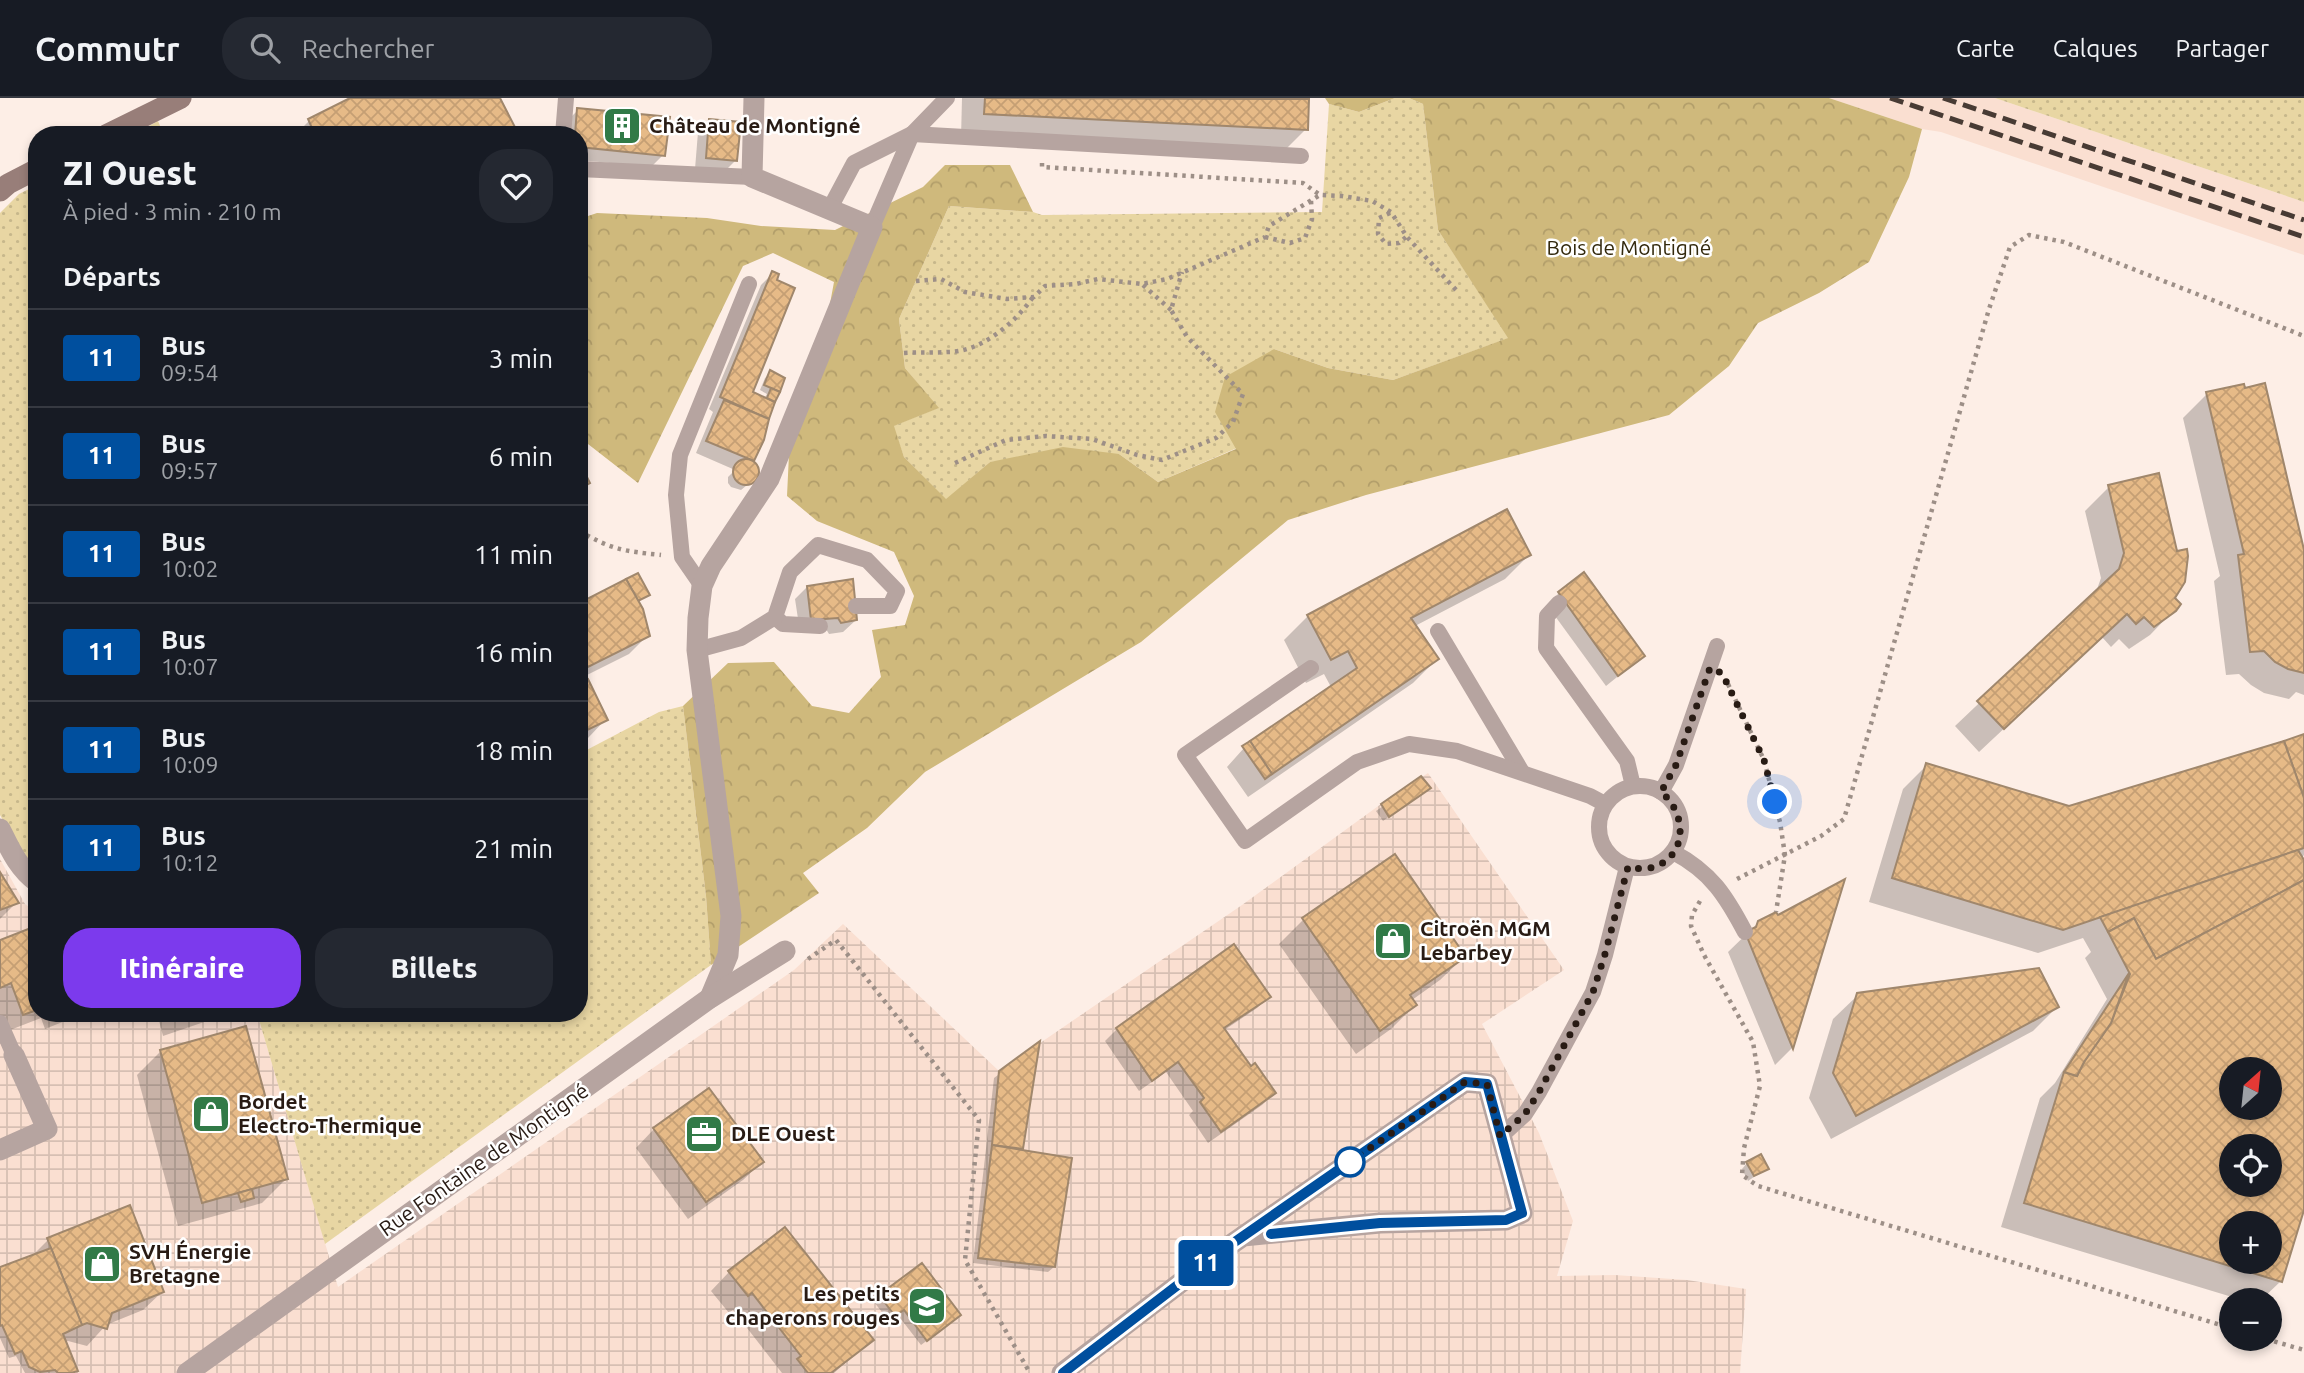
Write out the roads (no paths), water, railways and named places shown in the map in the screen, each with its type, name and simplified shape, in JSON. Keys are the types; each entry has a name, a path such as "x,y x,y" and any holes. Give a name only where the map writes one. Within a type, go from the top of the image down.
{"street":[{"path":"124,126 181,98"},
{"path":"710,998 728,955 730,916 697,650 702,586 711,566 769,479 872,227 752,177 754,98"},
{"path":"0,191 28,174"},
{"path":"0,829 16,861 28,873"},
{"name":"Rue Fontaine de Montigné","path":"187,1373 710,998 785,951"},
{"path":"0,1150 47,1129 14,1055"},
{"path":"1062,1373 1243,1236 1465,1082 1487,1084 1522,1213 1506,1220 1380,1223 1243,1236"}],"lane":[{"path":"564,126 566,98"},
{"path":"829,210 854,163 912,134 947,98"},
{"path":"912,134 1301,156"},
{"path":"872,227 912,134"},
{"path":"588,169 752,177"},
{"path":"702,586 682,557 676,495 680,455 749,284"},
{"path":"697,650 741,638 775,617 790,572 818,545 867,561 897,591 890,606 856,606"},
{"path":"1559,603 1547,616 1546,648 1627,761 1633,786"},
{"path":"775,617 783,624 820,626"},
{"path":"1438,631 1522,772"},
{"path":"1661,792 1676,765 1717,646"},
{"path":"1311,668 1185,755 1245,841 1357,762 1409,744 1457,751 1590,796 1605,804"},
{"path":"1633,786 1652,787 1661,792 1671,800 1678,812 1681,826 1679,840 1673,852 1661,863 1644,869 1616,862 1600,841 1599,816 1605,804 1612,796 1633,786"},
{"path":"1673,852 1687,859 1720,888 1745,932"},
{"path":"1500,1136 1525,1114 1593,992 1628,867"},
{"path":"0,1023 14,1055"}],"railway":[{"path":"1890,98 2304,237"},
{"path":"1943,98 2304,220"}],"place":[{"name":"Château de Montigné","path":"622,126"},
{"name":"Citroën MGM Lebarbey","path":"1393,941"},
{"name":"Bordet Electro-Thermique","path":"211,1114"},
{"name":"DLE Ouest","path":"704,1134"},
{"name":"SVH Énergie Bretagne","path":"102,1264"},
{"name":"Les petits chaperons rouges","path":"927,1306"}],"park label":[{"name":"Bois de Montigné","path":"1629,248"}]}
